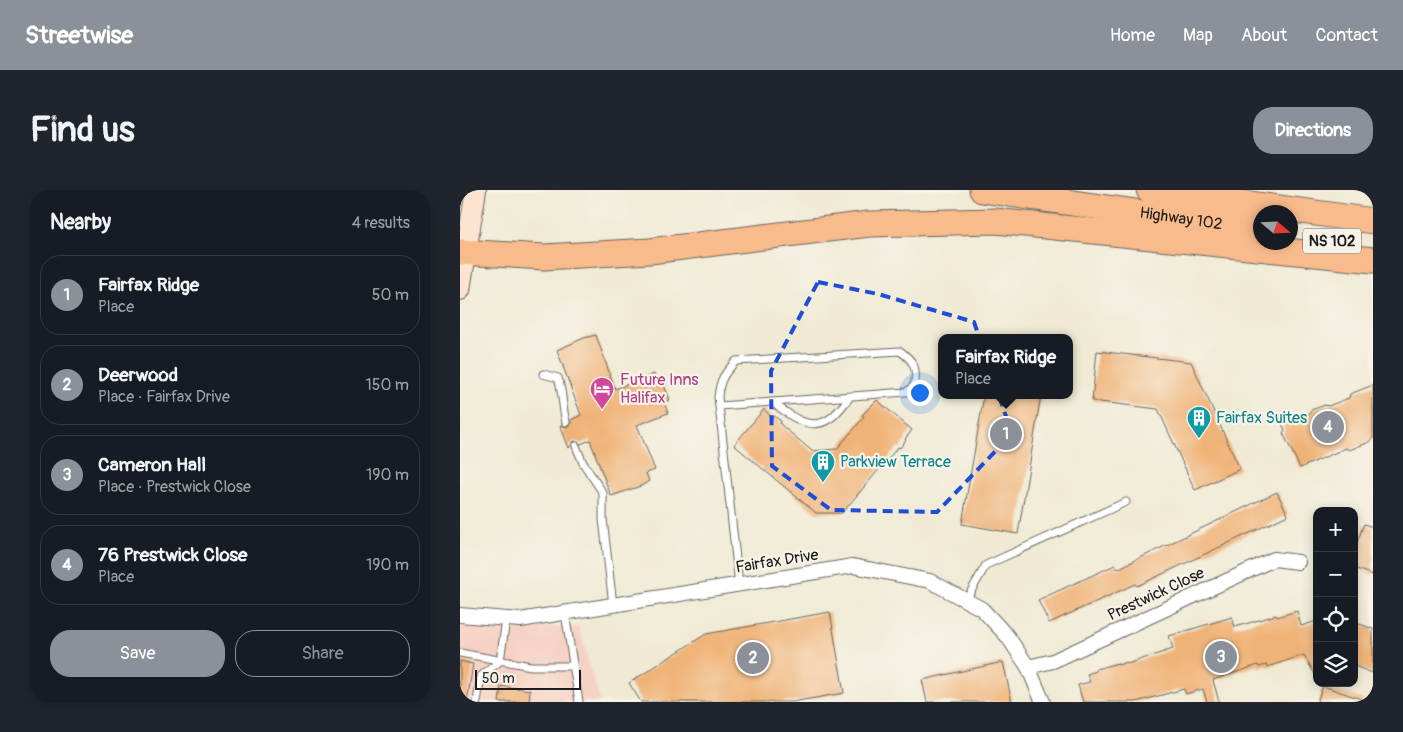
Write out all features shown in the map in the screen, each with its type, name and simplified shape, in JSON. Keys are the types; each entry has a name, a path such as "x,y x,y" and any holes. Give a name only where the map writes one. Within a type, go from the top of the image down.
{"highway":[{"name":"Highway 102","path":"982,190 1253,229"},
{"name":"Highway 102","path":"1149,190 1373,221"},
{"path":"1222,190 1318,213"},
{"path":"463,252 544,257 650,251 869,224 995,221 1373,260"},
{"name":"NS 102","path":"1298,236 1373,247"}],"main road":[{"path":"460,290 463,252 476,190"}],"street":[{"name":"Prestwick Close","path":"1028,667 1053,661 1274,559 1298,562"},
{"name":"Fairfax Drive","path":"460,615 520,620 853,566 930,581 982,609 1002,630 1028,667 1043,702"}],"lane":[{"path":"719,406 906,392 914,386 916,379 915,369 910,359 900,351 736,361 724,374 720,382 718,397 719,406 739,585"},
{"path":"543,374 558,378 561,388 562,409 566,422"},
{"path":"772,402 792,417 805,423 818,423 828,420 851,396"},
{"path":"576,446 583,462 603,493 602,519 614,605"},
{"path":"966,600 986,564 1126,502"},
{"path":"565,613 579,702"},
{"path":"477,702 481,676 500,662 506,620"},
{"path":"460,653 500,662 531,666 573,666"}],"highlighted area":[{"path":"818,282 878,294 974,322 1012,434 937,512 831,510 772,466 771,371"}],"shaded area":[{"path":"460,626 579,627 600,702 460,702"}],"building":[{"path":"596,335 615,389 654,374 658,386 663,383 670,400 664,402 668,413 637,425 655,470 646,473 649,481 641,486 611,496 590,440 581,444 574,441 569,448 560,425 568,427 571,424 571,420 581,415 557,350 584,338"},
{"name":"Fairfax Suites","path":"1097,351 1191,362 1240,469 1195,490 1158,409 1092,401"},
{"path":"1373,385 1373,438 1370,442 1349,450 1346,448 1300,468 1283,433 1285,430 1282,424 1309,414 1311,410 1349,398 1350,394"},
{"path":"983,399 1040,399 1018,534 962,524"},
{"name":"Parkview Terrace","path":"877,400 912,430 900,448 898,447 842,513 816,513 734,445 764,409 772,418 774,416 781,421 780,424 812,451 837,449 864,417 862,415"},
{"path":"1277,492 1288,515 1137,586 1135,584 1049,623 1038,600 1115,565 1117,569"},
{"path":"1364,524 1373,527 1373,575 1358,569 1358,540"},
{"path":"1297,611 1301,626 1313,622 1313,671 1304,655 1267,667 1267,665 1259,667 1258,665 1213,680 1219,702 1207,702 1203,689 1186,694 1184,689 1136,702 1083,702 1078,685 1090,682 1087,674 1096,671 1096,669 1118,663 1118,665 1127,662 1127,664 1173,649 1169,636 1232,617 1235,627 1276,615 1277,617"},
{"path":"830,612 844,693 792,702 641,702 629,683 706,634"},
{"path":"1358,623 1373,629 1373,673 1358,667"},
{"path":"460,661 473,664 467,702 460,702"},
{"path":"1003,662 1012,702 927,702 922,680"},
{"path":"501,686 530,690 529,702 499,702"},
{"path":"1323,687 1364,700 1363,702 1317,702"}],"place":[{"name":"Future Inns Halifax","path":"602,410"},
{"name":"76 Prestwick Close","path":"1328,427"},
{"name":"Fairfax Ridge","path":"1006,434"},
{"name":"Fairfax Suites","path":"1199,439"},
{"name":"Parkview Terrace","path":"823,483"},
{"name":"Cameron Hall","path":"1221,657"},
{"name":"Deerwood","path":"753,658"}]}
